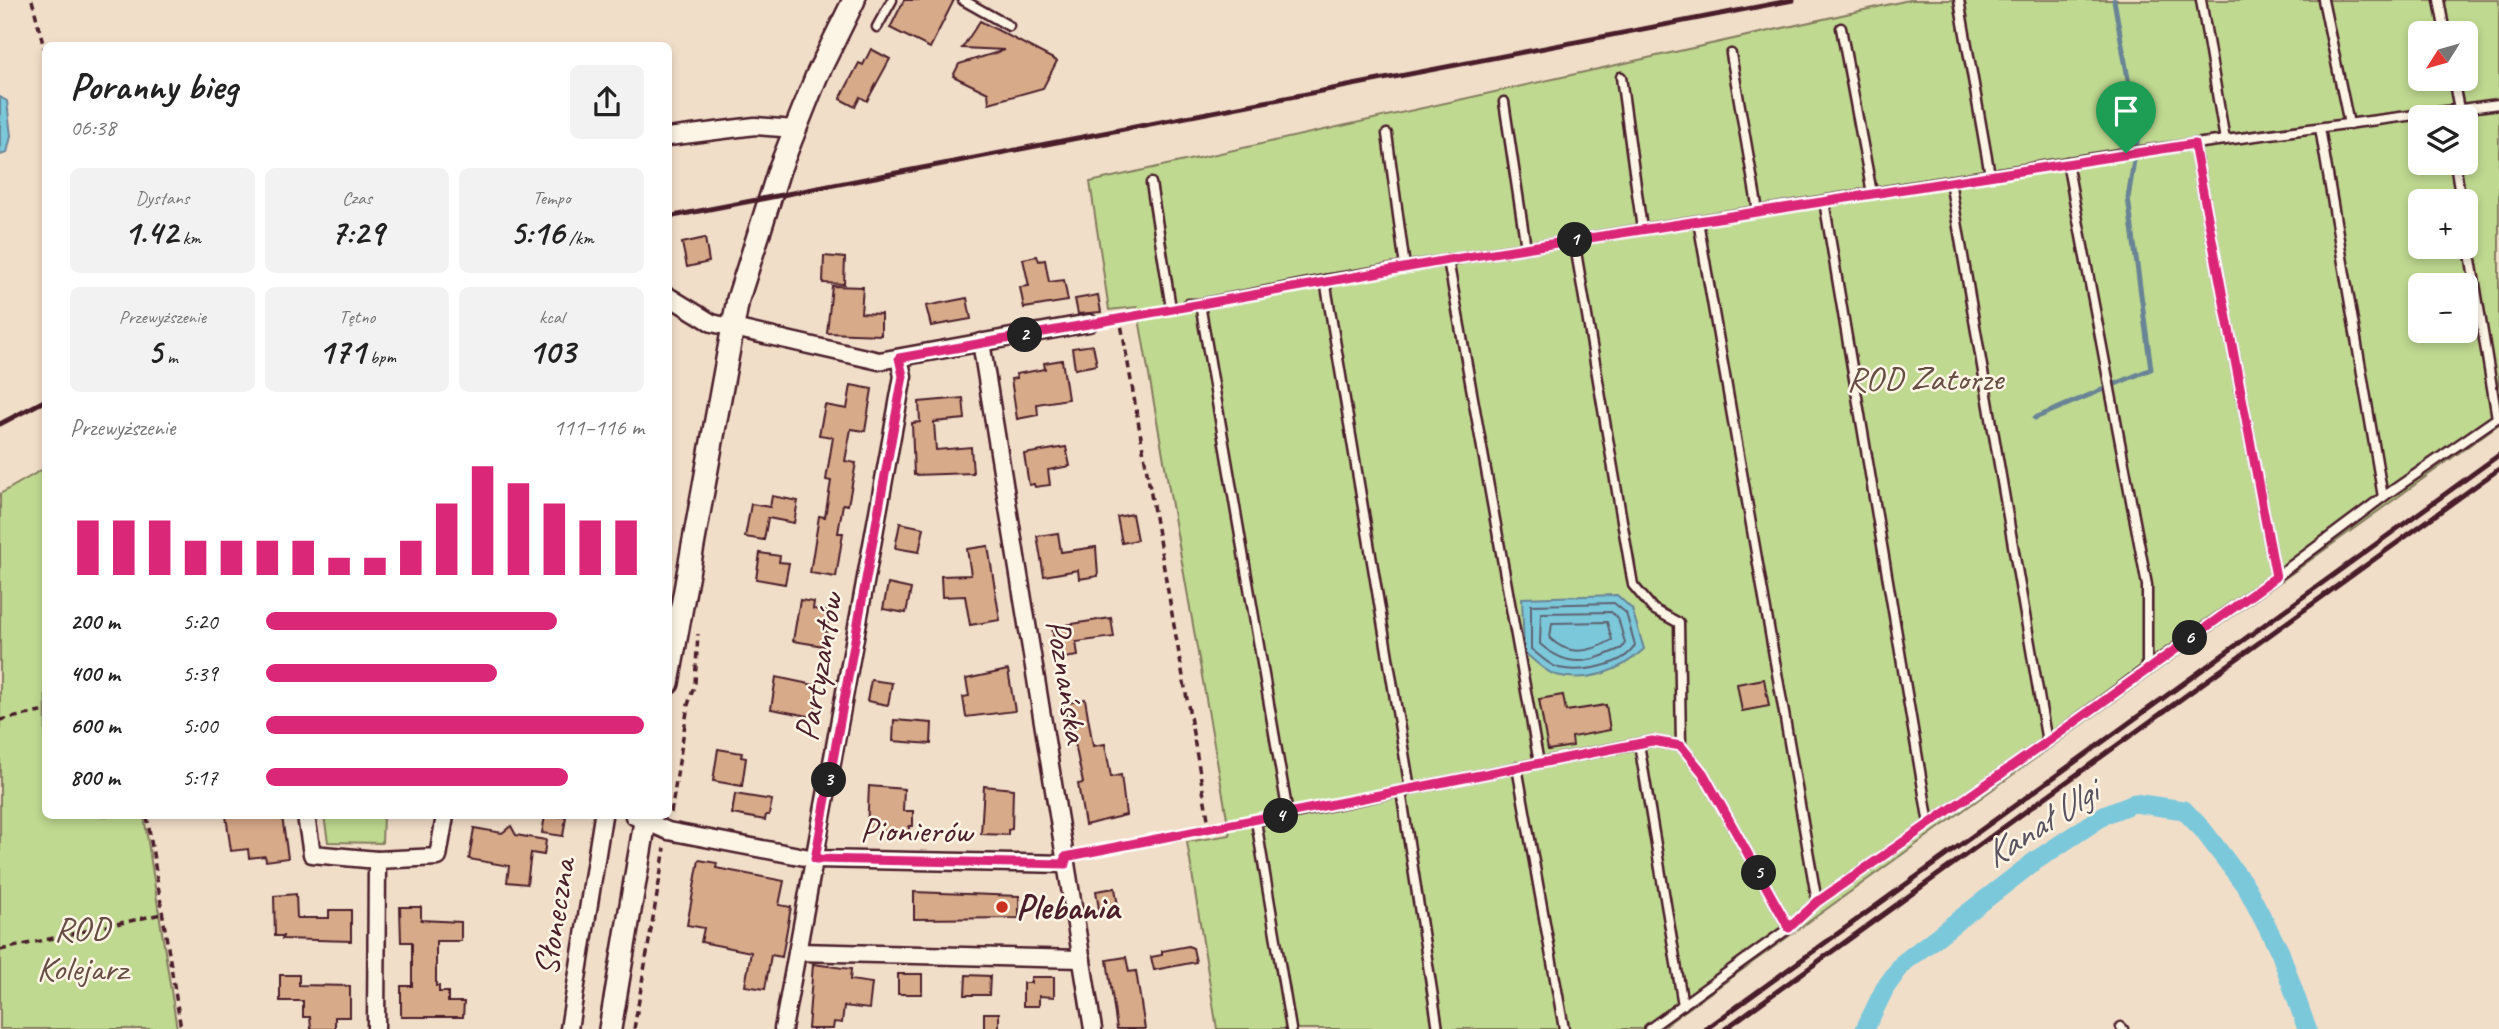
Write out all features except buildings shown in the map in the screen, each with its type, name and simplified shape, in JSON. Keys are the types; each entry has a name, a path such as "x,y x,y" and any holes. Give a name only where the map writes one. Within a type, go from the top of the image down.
{"main road":[{"path":"672,660 731,328 762,217 817,75 854,0"},
{"path":"610,1029 641,819"}],"street":[{"path":"672,137 755,126 796,129"},
{"path":"672,299 704,320 879,361 1089,323"},
{"name":"Poznańska","path":"981,342 1093,1029"},
{"name":"Partyzantów","path":"783,1029 903,376 899,358"},
{"path":"306,819 312,853 377,860 438,857 444,819"},
{"name":"Słoneczna","path":"569,1029 603,819"},
{"name":"Pionierów","path":"645,819 668,831 815,859 1065,861"},
{"path":"376,1029 377,860"},
{"path":"797,952 1082,959"}],"lane":[{"path":"877,27 892,0"},
{"path":"963,0 1009,26"},
{"path":"1959,0 1990,174"},
{"path":"2201,0 2225,140"},
{"path":"2323,0 2349,124"},
{"path":"2439,0 2443,21"},
{"path":"1841,28 1872,193"},
{"path":"1731,54 1758,211"},
{"path":"1621,77 1642,229"},
{"path":"1504,102 1526,248"},
{"path":"2478,107 2499,104"},
{"path":"1188,304 1448,260 2126,153 2408,118"},
{"path":"2320,128 2383,497"},
{"path":"1387,134 1405,267"},
{"path":"2194,144 2276,577"},
{"path":"2067,162 2147,585 2147,668"},
{"path":"1950,181 2047,742"},
{"path":"1151,183 1171,308"},
{"path":"1825,201 1929,824"},
{"path":"1698,220 1817,902"},
{"path":"1574,240 1633,585 1653,609 1679,623 1681,746 1703,773 1789,928"},
{"path":"1649,1029 1789,928 1817,902 2047,742 2383,497 2498,417 2471,259"},
{"path":"1448,260 1539,763"},
{"path":"1325,281 1410,789"},
{"path":"1200,304 1288,814"},
{"path":"1291,1029 1256,821 1652,741 1681,746"},
{"path":"1639,744 1683,1005"},
{"path":"1517,767 1564,1029"},
{"path":"1401,791 1438,1029"}],"path":[{"path":"32,0 42,42"},
{"path":"1089,323 1171,308"},
{"path":"1120,318 1210,830"},
{"path":"672,806 688,705 695,683 697,624"},
{"path":"0,720 42,712"},
{"path":"147,819 180,1029"},
{"path":"634,1029 670,819"},
{"path":"1065,861 1256,821"},
{"path":"0,950 161,914"}],"green space":[{"name":"ROD Zatorze","path":"1909,0 2499,0 2499,424 1660,1029 1217,1029 1187,842 1230,835 1137,307 1109,310 1090,182"},
{"name":"ROD Kolejarz","path":"42,470 42,819 144,819 177,1029 0,1029 0,494"},
{"path":"324,819 383,819 382,843 328,842"}],"water":[{"path":"0,97 7,101 11,136 7,153 0,155"},
{"path":"1617,595 1632,609 1644,649 1635,657 1603,673 1568,677 1548,671 1524,652 1522,598"}],"waterway":[{"path":"2035,418 2151,369 2128,198 2138,135 2114,0"},
{"name":"Kanał Ulgi","path":"1865,1029 1885,988 1903,963 2035,861 2106,814 2134,803 2184,810 2203,830 2247,888 2280,952 2307,1029"}],"railway":[{"path":"672,216 1793,0"},
{"path":"0,424 42,402"},
{"path":"1706,1029 2499,455"},
{"path":"1725,1029 2499,469"}],"place":[{"name":"Plebania","path":"1002,907"}],"route":[{"path":"2194,144 2276,577 2047,742 1817,902 1789,928 1703,773 1681,746 1652,741 1065,857 1066,864 815,859 903,376 899,358 1188,304 1448,260 2126,153 2194,144"}]}
